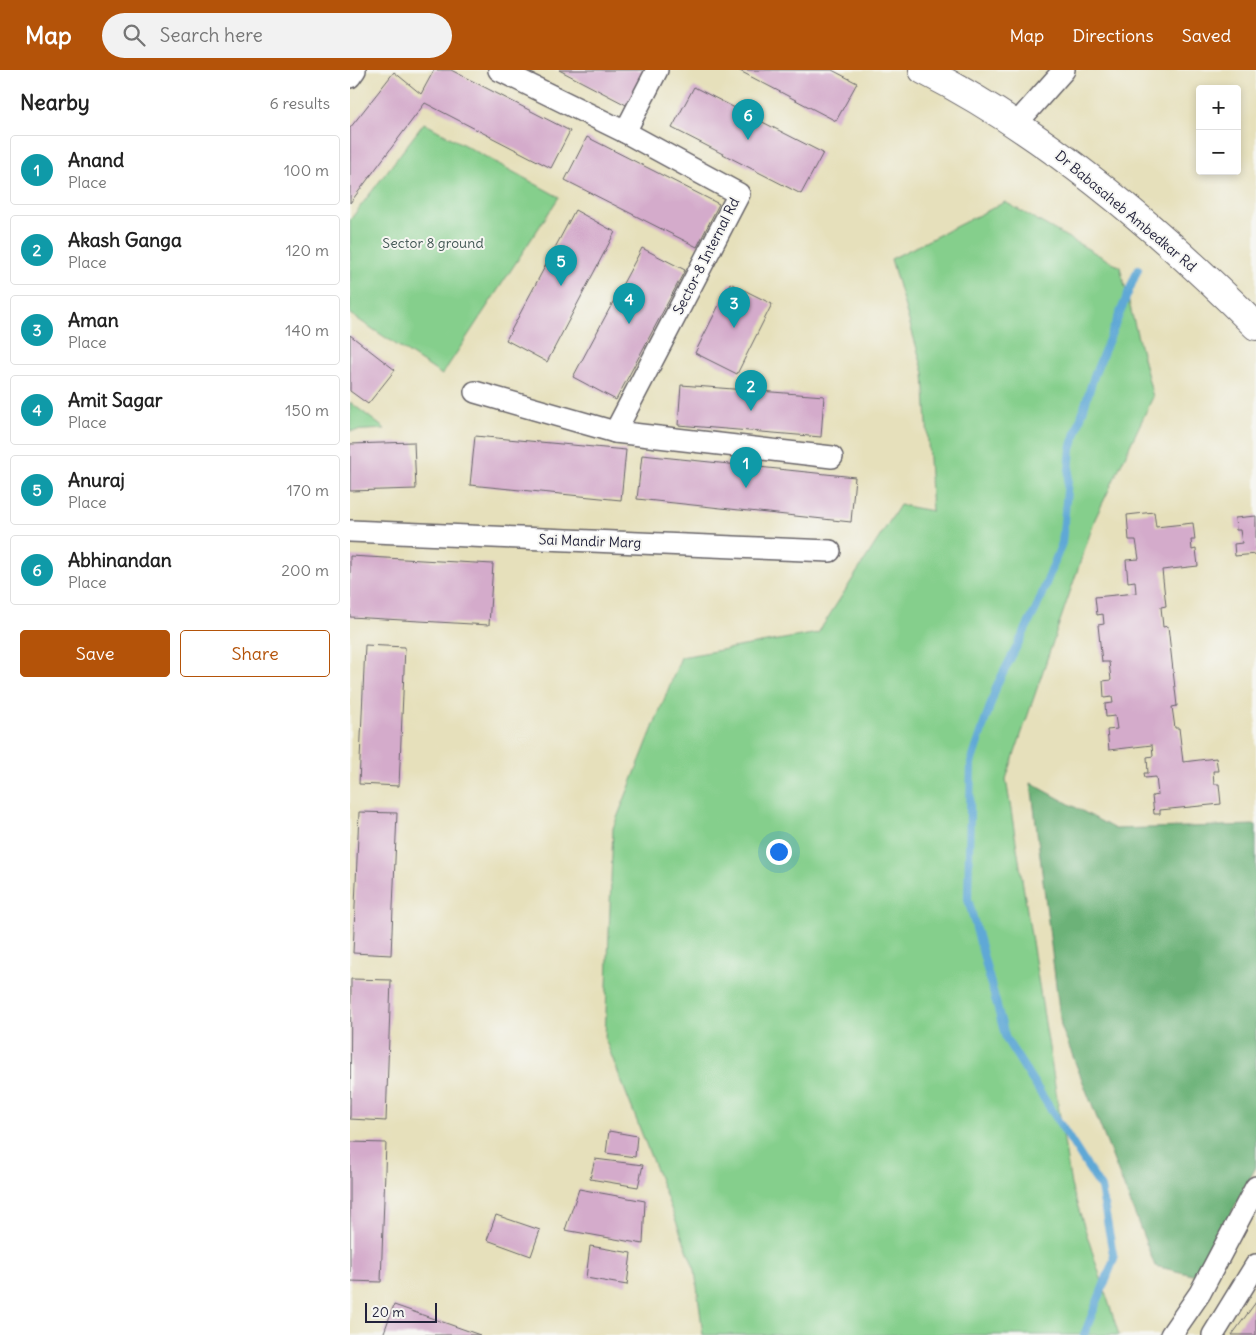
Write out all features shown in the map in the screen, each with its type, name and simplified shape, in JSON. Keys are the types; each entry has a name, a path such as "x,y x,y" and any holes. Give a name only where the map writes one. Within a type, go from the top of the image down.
{"street":[{"path":"350,77 355,70"},
{"name":"Sector-8 Internal Rd","path":"499,70 625,132 739,194 615,432"},
{"path":"625,132 657,70"},
{"name":"Dr Babasaheb Ambedkar Rd","path":"923,70 1017,123 1101,186 1224,293 1256,326"},
{"path":"1017,123 1064,70"},
{"path":"475,392 615,432 832,457"},
{"name":"Sai Mandir Marg","path":"350,531 830,551"},
{"path":"1171,1335 1200,1293 1256,1187"},
{"path":"1213,1335 1256,1265"}],"green space":[{"name":"Sector 8 ground","path":"424,123 559,197 442,375 350,314 350,220"},
{"path":"1005,202 1120,267 1153,397 1095,519 1006,779 1071,1185 1119,1335 703,1335 695,1270 605,1039 613,828 681,657 818,633 900,505 932,511 924,373 891,259"},
{"path":"350,402 385,429 350,431"},
{"path":"1031,783 1115,829 1256,825 1256,1167 1197,1276 1155,1266 1061,1026"}],"building":[{"path":"434,70 451,70 570,131 551,168 425,103 350,203 350,128 394,72 421,94"},
{"path":"559,70 648,70 630,107"},
{"path":"738,70 832,70 857,83 836,121"},
{"path":"694,87 823,153 801,194 672,128"},
{"path":"587,137 719,204 697,247 565,180"},
{"path":"575,210 615,232 547,362 506,340"},
{"path":"642,248 685,270 616,400 573,377"},
{"path":"730,283 772,304 737,374 695,353"},
{"path":"350,335 395,370 368,404 350,391"},
{"path":"681,385 824,396 821,437 678,425"},
{"path":"475,436 626,450 621,500 470,485"},
{"path":"414,442 416,489 350,491 350,444"},
{"path":"642,455 855,477 851,522 637,499"},
{"path":"1154,512 1156,527 1193,523 1195,540 1191,540 1192,550 1196,549 1198,566 1162,570 1166,606 1161,607 1163,627 1168,626 1177,706 1172,707 1175,728 1179,728 1183,762 1216,758 1218,771 1213,771 1214,784 1219,784 1221,804 1160,810 1160,814 1154,814 1152,796 1158,795 1156,777 1145,778 1144,773 1148,773 1147,757 1153,756 1152,745 1109,750 1107,730 1117,729 1115,716 1106,717 1105,704 1113,703 1112,697 1104,698 1103,681 1111,680 1109,662 1102,662 1098,625 1104,624 1103,614 1097,615 1095,597 1136,593 1135,581 1128,582 1126,560 1139,559 1136,540 1129,540 1127,515"},
{"path":"1256,516 1256,554 1235,556 1234,544 1242,543 1240,530 1236,530 1235,518"},
{"path":"350,556 493,564 489,625 350,617"},
{"path":"365,645 405,647 399,786 359,784"},
{"path":"359,812 397,813 391,955 353,953"},
{"path":"351,979 391,980 386,1121 350,1119"},
{"path":"609,1131 637,1136 635,1157 606,1153"},
{"path":"350,1142 386,1143 381,1282 350,1281"},
{"path":"595,1159 643,1165 638,1187 590,1179"},
{"path":"579,1189 645,1201 643,1244 565,1230"},
{"path":"496,1215 540,1230 531,1256 487,1240"},
{"path":"590,1246 631,1253 627,1285 586,1278"},
{"path":"1256,1302 1256,1335 1232,1335"},
{"path":"394,1305 480,1335 383,1335"}],"waterway":[{"path":"1084,1335 1114,1259 1101,1188 1006,1039 968,899 971,763 997,685 1036,609 1062,543 1071,449 1094,376 1138,269"}],"place":[{"name":"Abhinandan","path":"748,140"},
{"name":"Anuraj","path":"561,286"},
{"name":"Amit Sagar","path":"629,324"},
{"name":"Aman","path":"734,328"},
{"name":"Akash Ganga","path":"751,411"},
{"name":"Anand","path":"746,488"}]}
